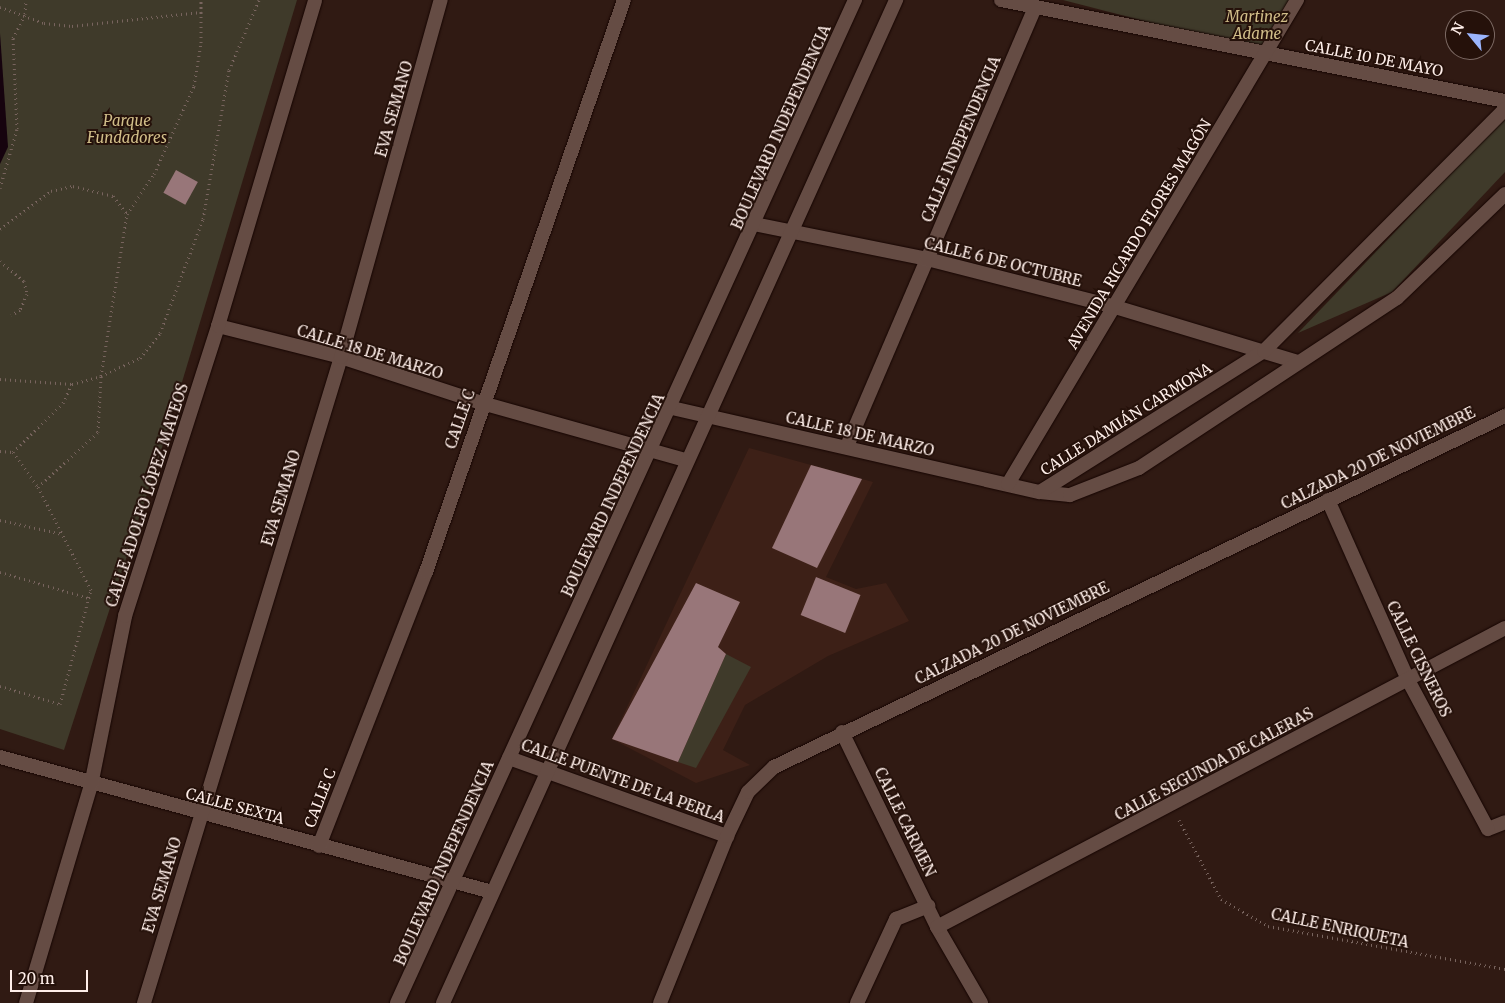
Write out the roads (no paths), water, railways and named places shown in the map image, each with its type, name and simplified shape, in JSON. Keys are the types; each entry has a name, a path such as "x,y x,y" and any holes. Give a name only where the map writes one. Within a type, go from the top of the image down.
{"street":[{"name":"CALLE ADOLFO LÓPEZ MATEOS","path":"26,1003 91,785 125,616 218,326 315,0"},
{"name":"EVA SEMANO","path":"144,1003 200,814 341,357 441,0"},
{"name":"CALLE C","path":"319,846 426,572 482,403 624,0"},
{"name":"BOULEVARD INDEPENDENCIA","path":"397,1003 455,882 509,758 652,452 856,0"},
{"path":"442,1003 685,460 896,0"},
{"name":"CALLE 10 DE MAYO","path":"1001,0 1034,10 1268,54 1505,102"},
{"name":"AVENIDA RICARDO FLORES MAGÓN","path":"1008,484 1112,306 1268,54 1297,0"},
{"name":"CALLE INDEPENDENCIA","path":"847,446 1034,10"},
{"name":"CALLE DAMIÁN CARMONA","path":"1040,492 1264,351 1505,109"},
{"name":"CALLE DAMIÁN CARMONA","path":"1040,492 1070,495 1130,472 1397,298 1505,194"},
{"name":"CALLE 6 DE OCTUBRE","path":"754,224 927,259 1112,306 1297,362"},
{"name":"CALLE 18 DE MARZO","path":"218,326 341,357 482,403 685,460"},
{"name":"CALLE 18 DE MARZO","path":"672,408 705,417 847,446 1040,492"},
{"name":"CALZADA 20 DE NOVIEMBRE","path":"660,1003 726,836 759,778 842,732 1505,416"},
{"name":"CALLE CISNEROS","path":"1328,500 1408,680 1500,826"},
{"name":"CALLE SEGUNDA DE CALERAS","path":"937,927 1172,806 1505,628"},
{"name":"CALLE CARMEN","path":"842,732 937,927 981,1003"},
{"name":"CALLE SEXTA","path":"0,757 91,785 492,892"},
{"name":"CALLE PUENTE DE LA PERLA","path":"509,758 726,836"},
{"path":"857,1003 896,919 928,906"}],"park label":[{"name":"Martinez Adame","path":"1257,24"},
{"name":"Parque Fundadores","path":"127,128"}]}
